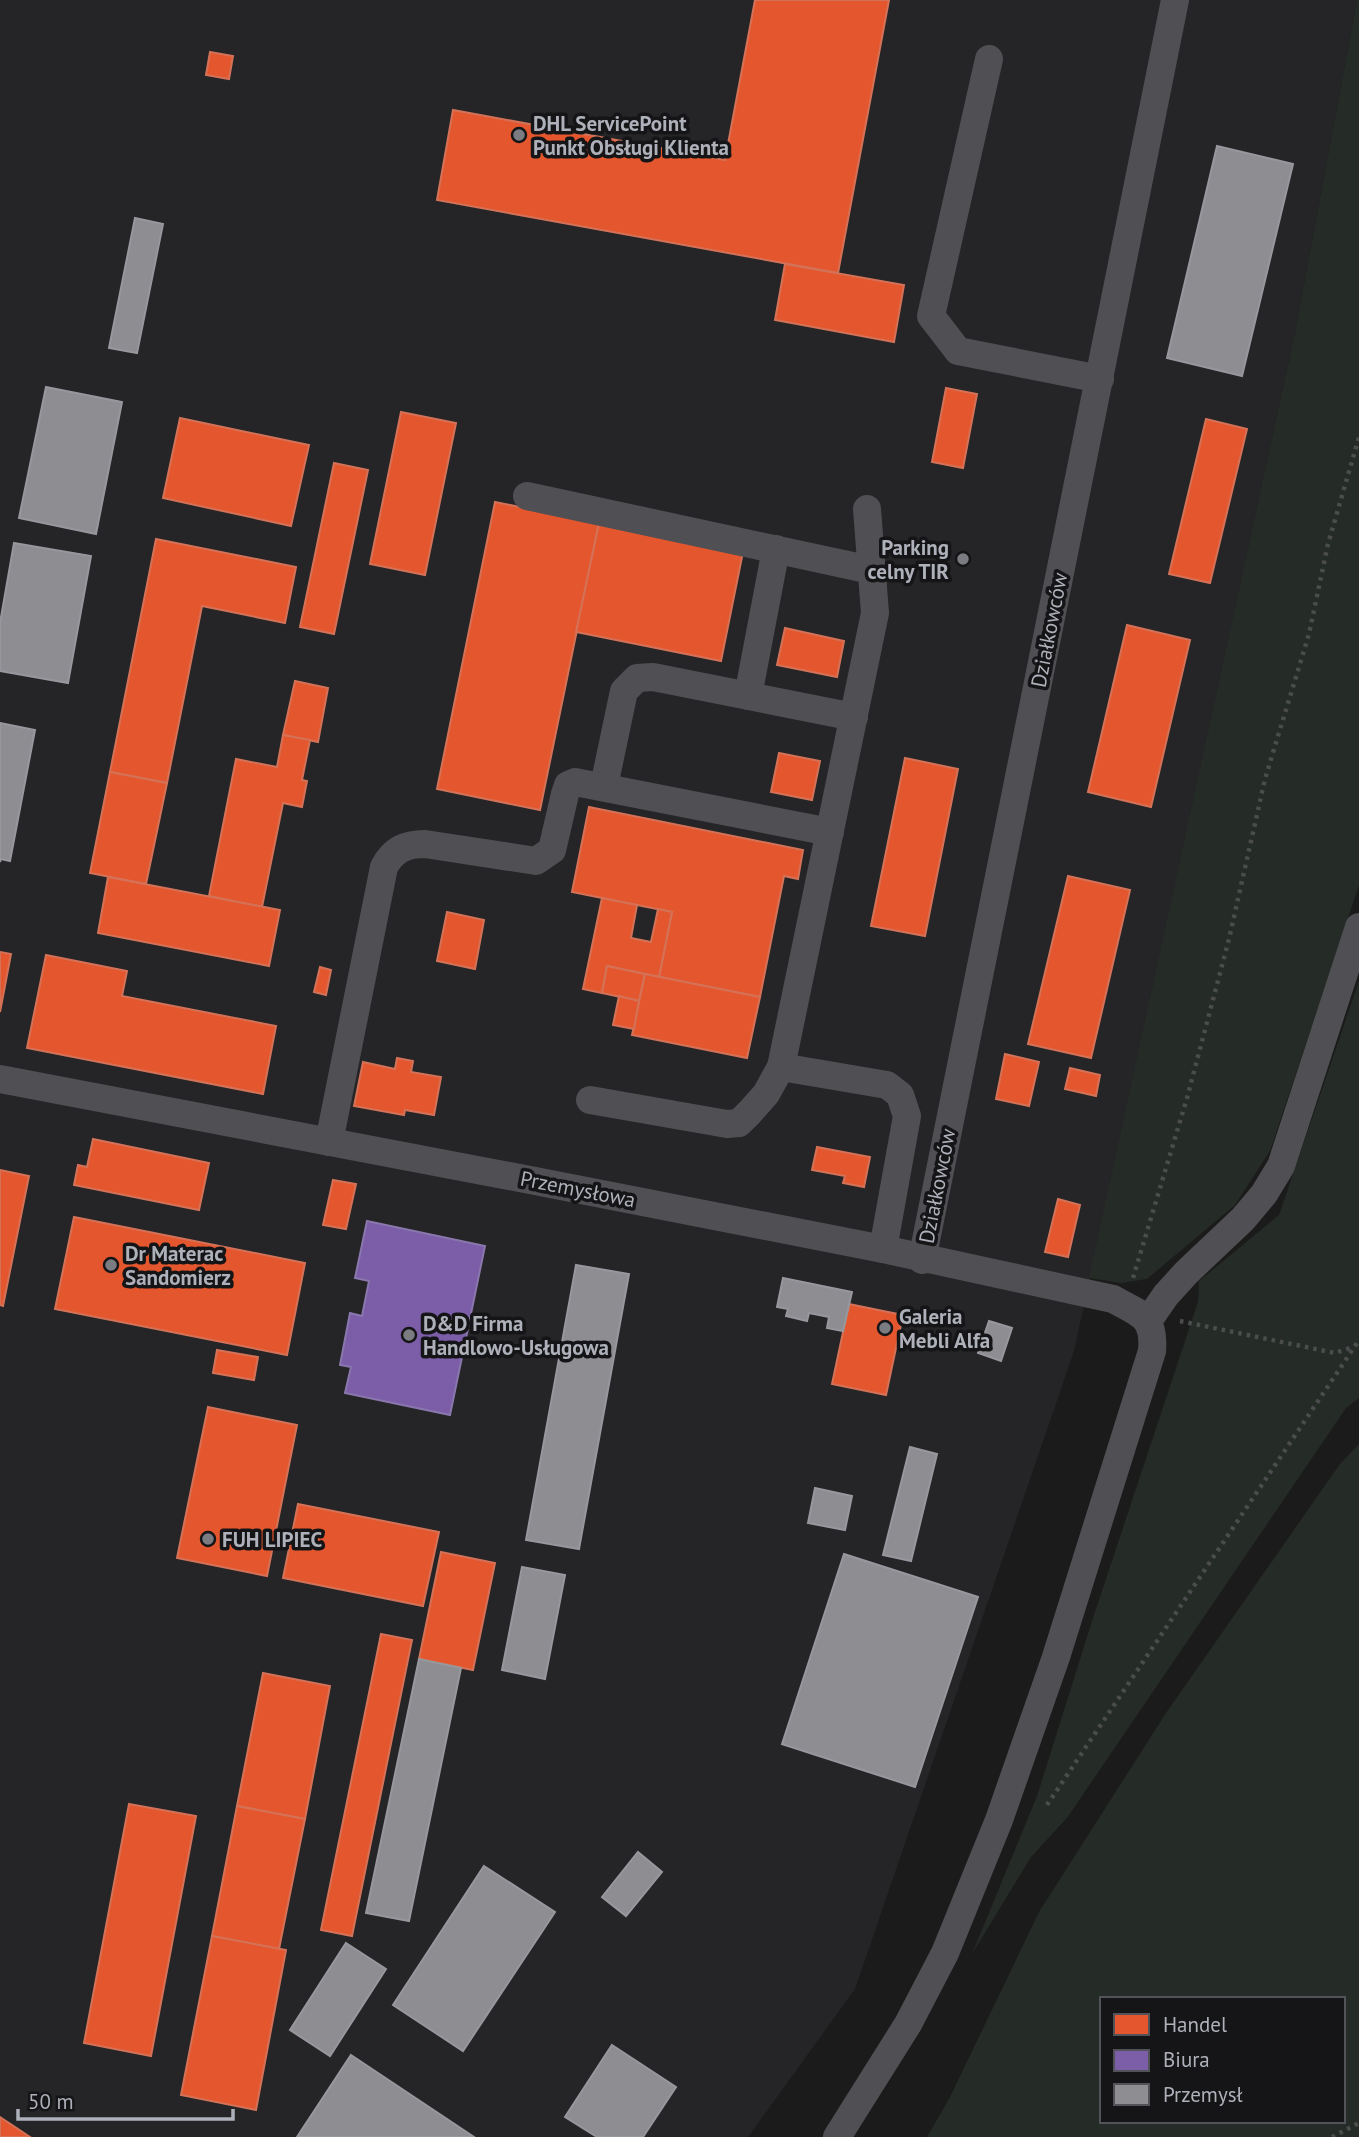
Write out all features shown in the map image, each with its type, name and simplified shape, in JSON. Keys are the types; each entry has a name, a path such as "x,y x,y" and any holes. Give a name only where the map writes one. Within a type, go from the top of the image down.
{"street":[{"name":"Działkowców","path":"922,1260 1175,0"},
{"path":"989,59 931,316 958,351 1100,379"},
{"path":"527,496 871,569"},
{"path":"590,1100 727,1124 739,1123 766,1094 781,1067 875,613 867,509"},
{"path":"748,695 776,549"},
{"path":"604,786 624,691 637,678 653,677 854,717"},
{"path":"329,1142 384,867 390,855 411,844 425,844 536,862 552,850 568,785 575,782 830,832"},
{"path":"837,2137 908,2024 945,1953 999,1820 1056,1657 1152,1351 1154,1334 1148,1321 1186,1273 1243,1219 1264,1194 1281,1167 1359,927"},
{"path":"781,1067 887,1085 900,1095 907,1116 883,1250"},
{"name":"Przemysłowa","path":"0,1079 883,1250 1113,1299 1139,1312 1148,1321"}],"path":[{"path":"1124,1306 1187,1098 1229,939 1265,779 1310,634 1328,544 1359,437"},
{"path":"1148,1321 1183,1321 1335,1353 1358,1343"},
{"path":"1047,1805 1358,1343"},
{"path":"1332,2137 1359,2123"}],"shaded area":[{"path":"0,0 1357,0 1294,337 1074,1351 855,1989 748,2137 0,2137"},
{"path":"1357,0 1359,885 1270,1151 1235,1205 1147,1279 1121,1283 1089,1278 1294,337"},
{"path":"1359,981 1359,1398 1346,1408 1067,1818 1031,1857 972,1954 1037,1796 1198,1302 1199,1281 1279,1215"},
{"path":"1359,1444 1359,2137 927,2137 950,2097 1039,1912 1166,1713 1340,1464"}],"building: Handel":[{"name":"DHL ServicePoint Punkt Obsługi Klienta","path":"755,0 889,0 838,273 437,200 453,110 725,160"},
{"path":"210,52 233,56 229,79 206,75"},
{"path":"785,264 904,285 894,342 775,320"},
{"path":"946,388 977,394 963,468 932,462"},
{"path":"401,412 456,423 425,575 370,564"},
{"path":"180,418 309,445 291,526 163,498"},
{"path":"1206,419 1247,429 1210,583 1169,574"},
{"path":"334,463 368,470 334,634 300,627"},
{"path":"495,502 599,523 540,810 437,789"},
{"path":"599,523 743,552 721,661 576,632"},
{"path":"156,539 296,567 285,623 202,606 167,783 110,772"},
{"path":"1127,625 1190,640 1151,807 1088,792"},
{"path":"785,628 844,641 837,677 777,665"},
{"path":"295,681 328,688 318,742 283,735"},
{"path":"283,735 310,740 302,780 307,781 302,807 283,803 262,907 209,896 236,759 277,767"},
{"path":"779,753 820,761 812,800 771,792"},
{"path":"905,758 958,769 925,936 871,926"},
{"path":"110,772 167,783 146,884 90,873"},
{"path":"589,807 803,850 798,879 784,876 760,997 659,977 672,912 572,892"},
{"path":"1068,876 1130,890 1091,1058 1028,1044"},
{"path":"108,877 280,910 269,966 98,933"},
{"path":"602,898 637,905 631,938 651,942 658,909 672,912 659,977 607,966 602,993 583,989"},
{"path":"447,912 484,920 475,969 437,961"},
{"path":"0,952 11,954 0,1012"},
{"path":"46,955 127,971 122,996 276,1026 263,1094 27,1048"},
{"path":"607,966 645,974 639,1001 602,993"},
{"path":"320,967 331,970 326,995 314,992"},
{"path":"645,974 760,997 747,1058 632,1035"},
{"path":"619,996 639,1001 634,1029 613,1025"},
{"path":"1005,1054 1039,1062 1029,1106 996,1099"},
{"path":"397,1058 413,1061 411,1072 441,1077 434,1115 405,1110 404,1115 354,1106 363,1062 395,1069"},
{"path":"1070,1068 1100,1075 1096,1096 1065,1089"},
{"path":"93,1139 209,1163 199,1210 74,1185 78,1165 87,1167"},
{"path":"817,1147 870,1157 864,1187 843,1183 845,1176 812,1170"},
{"path":"0,1170 29,1176 3,1306 0,1305"},
{"path":"333,1180 356,1184 346,1229 323,1225"},
{"path":"1058,1199 1080,1205 1068,1257 1045,1252"},
{"path":"74,1217 305,1263 287,1355 55,1309"},
{"path":"849,1304 903,1315 886,1395 832,1384"},
{"path":"217,1350 258,1357 254,1380 213,1373"},
{"path":"208,1407 297,1425 267,1576 177,1558"},
{"path":"298,1504 439,1532 423,1606 283,1578"},
{"path":"441,1552 495,1563 473,1670 419,1659"},
{"path":"381,1634 412,1640 352,1936 321,1930"},
{"path":"263,1673 330,1686 305,1819 237,1806"},
{"path":"129,1804 196,1816 151,2056 84,2043"},
{"path":"237,1806 305,1819 279,1949 212,1936"},
{"path":"212,1936 286,1950 256,2110 181,2095"},
{"path":"0,2117 30,2137 0,2137"}],"building: Biura":[{"path":"367,1221 485,1246 450,1415 345,1393 351,1367 340,1365 350,1313 362,1316 369,1281 355,1278"}],"building: Przemysł":[{"path":"1217,146 1293,164 1242,376 1167,358"},
{"path":"135,218 163,224 137,353 109,348"},
{"path":"46,387 122,402 96,534 19,518"},
{"path":"14,543 91,556 68,683 0,671 0,623"},
{"path":"0,723 35,730 10,861 1,859 0,862"},
{"path":"576,1265 629,1274 579,1549 526,1540"},
{"path":"783,1278 852,1292 843,1331 827,1328 829,1317 809,1313 807,1321 786,1316 788,1309 777,1307"},
{"path":"989,1321 1012,1328 1001,1361 978,1353"},
{"path":"910,1447 937,1454 911,1561 883,1555"},
{"path":"815,1488 852,1496 845,1530 808,1523"},
{"path":"844,1554 978,1597 915,1787 782,1744"},
{"path":"522,1567 565,1575 545,1679 502,1670"},
{"path":"419,1659 461,1668 409,1921 366,1913"},
{"path":"638,1852 662,1872 626,1916 602,1897"},
{"path":"484,1866 555,1912 463,2051 393,2005"},
{"path":"346,1943 386,1969 330,2056 290,2030"},
{"path":"612,2045 676,2087 643,2137 597,2137 565,2117"},
{"path":"351,2055 474,2137 297,2137"}],"place":[{"name":"DHL ServicePoint Punkt Obsługi Klienta","path":"519,135"},
{"name":"Parking celny TIR","path":"963,559"},
{"name":"Dr Materac Sandomierz","path":"111,1265"},
{"name":"Galeria Mebli Alfa","path":"885,1328"},
{"name":"D&D Firma Handlowo-Usługowa","path":"409,1335"},
{"name":"FUH LIPIEC","path":"208,1539"}]}
